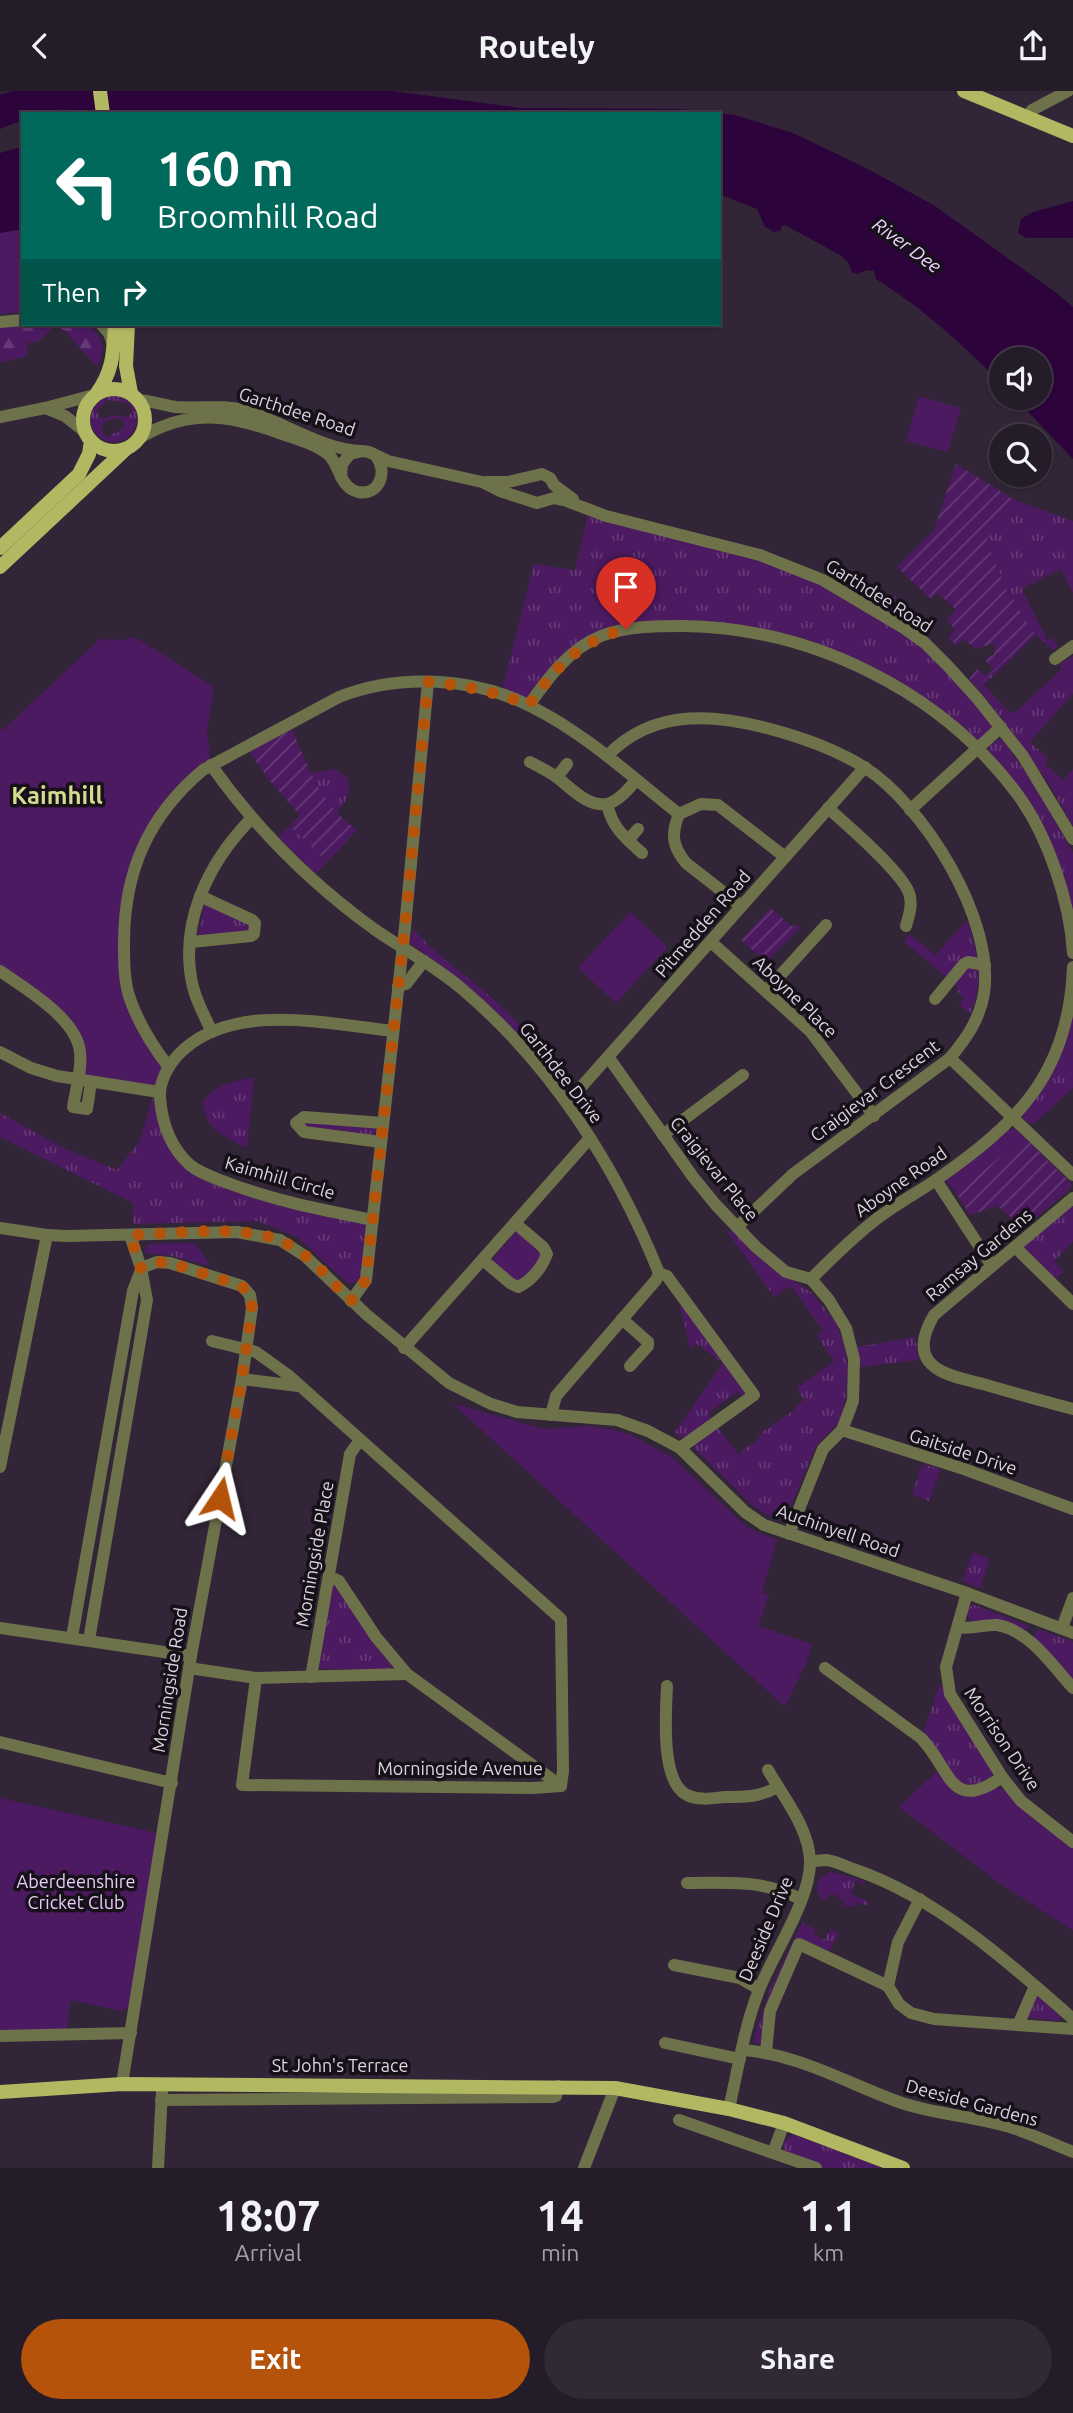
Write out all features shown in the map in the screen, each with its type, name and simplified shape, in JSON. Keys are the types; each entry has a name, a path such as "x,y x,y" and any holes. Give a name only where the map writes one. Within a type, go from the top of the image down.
{"main road":[{"path":"100,91 103,112"},
{"path":"964,91 1073,136"},
{"path":"0,548 79,474 89,454 83,414 85,406 109,373 116,326"},
{"path":"0,568 139,438 145,423 142,407 134,396 126,366 128,326"},
{"path":"96,394 114,388 134,396"},
{"path":"88,436 104,449 127,448"},
{"name":"St John's Terrace","path":"4,2092 122,2084 615,2088 729,2109 784,2123 903,2168"}],"street":[{"path":"1027,116 1034,108 1068,91"},
{"path":"0,322 21,320"},
{"path":"103,326 109,333 114,348"},
{"path":"0,417 96,394"},
{"name":"Garthdee Road","path":"134,396 175,407 241,409 339,448 482,482 508,482 534,475"},
{"path":"45,408 65,416 88,436"},
{"name":"Garthdee Road","path":"139,438 184,420 227,417 252,423 314,446 333,459 341,477"},
{"path":"356,452 369,453 382,467 381,480 372,490 360,493 348,487 341,477 342,464 356,452"},
{"name":"Garthdee Road","path":"381,480 398,471 421,468"},
{"path":"534,475 546,475 554,485 550,499 542,503 530,499 525,486 534,475"},
{"name":"Garthdee Road","path":"482,482 500,491 530,499"},
{"name":"Garthdee Road","path":"554,485 581,505"},
{"name":"Garthdee Road","path":"550,499 559,498 606,516 755,553 823,580 884,615 925,643 960,678 1030,766 1073,839"},
{"path":"529,705 548,679 576,651 600,636 626,629 708,627 779,638 855,665 908,693 979,748 1018,795 1037,825 1062,892 1073,953"},
{"path":"1055,659 1073,646"},
{"path":"351,1301 366,1280 428,682"},
{"path":"169,1066 140,1023 128,994 124,965 127,901 138,857 148,834 184,786 211,765 356,690 380,685 428,682 501,694 529,705 569,729 679,814"},
{"name":"Craigievar Crescent","path":"607,756 632,736 655,725 691,717 716,717 811,741 864,767 888,787 930,836 966,896 981,940 985,965 980,1009 967,1037 950,1058 793,1174 737,1227"},
{"path":"910,810 1001,727"},
{"path":"530,762 557,777 582,797 594,802 607,804 627,791 636,780"},
{"path":"557,777 567,764"},
{"name":"Garthdee Drive","path":"211,765 251,819 307,875 349,911 460,988 496,1020 526,1052 590,1137 617,1181 659,1273 667,1276 754,1395 680,1448"},
{"name":"Pitmedden Road","path":"566,1103 609,1058 864,767"},
{"path":"741,906 679,855 674,846 673,832 679,814 701,803 718,805 785,857"},
{"path":"607,804 610,819 617,831 642,853"},
{"path":"828,808 879,856 909,893 911,908 906,926"},
{"path":"212,1032 198,1004 190,970 193,920 200,896 222,853 251,819"},
{"path":"628,840 638,829"},
{"path":"191,942 254,934 255,923 252,920 200,896"},
{"path":"767,991 826,925"},
{"name":"Aboyne Place","path":"711,942 767,991 827,1051 874,1116"},
{"path":"398,986 406,984 424,961"},
{"path":"935,999 964,964 968,962 985,965"},
{"name":"Aboyne Road","path":"811,1279 875,1220 984,1145 1014,1117 1035,1092 1059,1048 1072,996 1073,967"},
{"path":"0,971 39,999 71,1029 80,1048 84,1081"},
{"path":"0,1052 31,1068 84,1081 159,1092 169,1066 182,1051 212,1032 244,1023 286,1019 393,1031"},
{"name":"Craigievar Place","path":"609,1058 693,1177 737,1227 786,1272 811,1279"},
{"path":"950,1058 1073,1175"},
{"path":"663,1135 743,1075"},
{"name":"Kaimhill Circle","path":"159,1092 169,1137 178,1152 202,1173 290,1203 373,1220"},
{"path":"381,1142 304,1132 296,1123 304,1117 383,1123"},
{"path":"404,1348 590,1137"},
{"path":"936,1180 992,1266"},
{"name":"Ramsay Gardens","path":"1073,1198 934,1315 923,1336 923,1344 935,1367 957,1377 1073,1409"},
{"path":"483,1259 509,1283 518,1287 527,1283 547,1254 543,1247 515,1223"},
{"name":"Auchinyell Road","path":"0,1228 47,1235 237,1232 280,1240 305,1256 404,1348 449,1383 491,1404 517,1412 617,1420 648,1431 680,1448 754,1519 789,1534 967,1593 1068,1630"},
{"path":"0,1468 47,1235"},
{"path":"89,1640 147,1300 141,1268 130,1235"},
{"path":"1014,1247 1073,1304"},
{"name":"Morningside Road","path":"122,2084 190,1662 242,1379 252,1308 250,1295 242,1286 170,1263 157,1262 141,1268"},
{"path":"72,1637 133,1291 141,1268"},
{"path":"551,1415 556,1397 656,1280 659,1273"},
{"path":"789,1534 823,1449 842,1430 853,1401 852,1345 836,1310 811,1279"},
{"path":"622,1319 648,1342 648,1346 630,1366"},
{"name":"Morningside Avenue","path":"212,1341 256,1352 288,1375 561,1619 561,1786 242,1785 256,1678"},
{"path":"242,1379 298,1386"},
{"path":"116,1387 132,1389"},
{"name":"Gaitside Drive","path":"842,1430 964,1469 1073,1509"},
{"name":"Morningside Place","path":"311,1677 350,1454 360,1440"},
{"path":"96,1504 112,1506"},
{"path":"330,1577 339,1581 376,1637 407,1674 561,1786"},
{"name":"Morrison Drive","path":"967,1593 947,1660 947,1685 950,1694 1002,1777 1032,1811 1073,1842"},
{"path":"1068,1630 1073,1598"},
{"path":"1027,1639 1037,1620"},
{"path":"958,1627 1001,1626 1027,1639 1073,1688"},
{"path":"0,1628 89,1640 256,1678 407,1674"},
{"path":"825,1668 922,1738 956,1786 966,1791 978,1791 1002,1777"},
{"path":"667,1686 665,1728 671,1772 676,1785 685,1795 698,1798 762,1796 778,1787"},
{"path":"0,1742 172,1783"},
{"name":"Deeside Drive","path":"729,2109 759,1989 801,1899 810,1862 802,1828 768,1770"},
{"path":"810,1862 826,1860 860,1871 920,1899 979,1941 1073,2019"},
{"path":"687,1883 757,1884 780,1889 801,1899"},
{"path":"888,1986 898,1941 920,1899"},
{"path":"766,2052 770,2011 799,1944 888,1986 899,2004 911,2013 934,2019 1073,2029"},
{"path":"674,1965 740,1978 759,1989"},
{"path":"1018,2025 1035,1986"},
{"path":"0,2036 131,2033"},
{"name":"Deeside Gardens","path":"674,2041 741,2055 766,2052 798,2060 899,2102 928,2111 1013,2128 1073,2153"},
{"path":"158,2168 162,2084"},
{"name":"St John's Terrace","path":"161,2100 553,2098 558,2086"},
{"path":"590,2166 615,2088"},
{"path":"679,2120 816,2168"},
{"path":"773,2153 784,2123"}],"green space":[{"path":"21,229 21,312 0,314 0,233"},
{"path":"91,326 102,345 102,355 97,367 64,330 54,327 39,341 27,343 27,356 0,362 0,327"},
{"path":"113,395 125,399 133,406 136,414 133,432 127,439 118,442 99,437 91,420 92,410 98,402","holes":["108,400 128,403 132,411 128,417 112,415 99,418 97,410","120,418 125,424 118,433 112,433 109,437 104,435 104,421"]},
{"path":"919,396 961,408 948,452 906,441"},
{"path":"956,464 989,484 989,487 1015,500 986,541 1006,588 1034,633 977,688 969,679 977,669 986,676 993,668 986,661 989,656 994,655 994,643 976,649 963,639 957,646 948,638 955,629 946,621 956,610 938,593 931,599 897,567 934,530"},
{"path":"1015,500 1073,521 1073,593 1061,569 1022,589 1047,640 1053,638 1058,646 1053,650 1036,635 984,685 1007,710 1014,713 1062,669 1059,665 1073,656 1073,693 1030,742 1048,758 1046,765 1063,780 1073,769 1073,826 1029,755 977,688 1034,633 1006,588 986,541"},
{"path":"589,509 778,561 904,628 1001,727 979,748 940,717 815,649 678,626 589,642 529,705 501,694 534,564 575,570"},
{"path":"895,596 910,606 897,617 878,604 882,601 884,604"},
{"path":"135,637 214,687 207,731 211,765 161,812 127,901 128,994 168,1066 159,1092 77,1079 76,1038 0,971 0,728 3,730 100,639 122,640"},
{"path":"292,729 317,785 334,809 357,830 327,862 290,826 300,815 268,779 249,751"},
{"path":"999,739 1003,740 1031,780 1073,853 1073,932 1048,842 988,753 990,745"},
{"path":"335,769 346,777 349,787 343,805 336,813 319,792 311,773"},
{"path":"290,826 327,862 316,874 278,837"},
{"path":"205,902 249,921 251,930 198,936"},
{"path":"770,908 793,927 796,924 800,928 766,962 741,940"},
{"path":"630,912 668,947 616,1003 578,968"},
{"path":"968,920 978,967 975,1002 970,1014 959,1005 964,998 957,991 956,985 904,942 910,934 935,955"},
{"path":"413,929 512,1017 573,1085 570,1090 564,1089 500,1015 456,977 410,943"},
{"path":"1073,1007 1073,1088 1033,1124 1023,1119 1023,1113"},
{"path":"254,1078 247,1148 212,1126 204,1111 203,1102 218,1088"},
{"path":"153,1096 164,1136 185,1165 369,1223 364,1277 359,1282 348,1283 297,1237 257,1221 133,1224 133,1203 0,1137 0,1113 66,1149 117,1170 140,1141"},
{"path":"302,1122 376,1125 375,1137 302,1126"},
{"path":"1016,1129 1024,1137 956,1193 946,1180 1007,1130"},
{"path":"164,1136 179,1159 160,1186 135,1174 135,1158 140,1146"},
{"path":"1024,1137 1072,1184 1068,1191 1024,1228 997,1206 970,1215 956,1193"},
{"path":"1073,1204 1073,1241 1054,1262 1064,1271 1053,1282 1022,1246"},
{"path":"518,1229 539,1247 542,1258 526,1280 515,1282 490,1262"},
{"path":"732,1230 763,1261 812,1293 836,1323 848,1367 846,1396 839,1422 816,1446 788,1513 777,1520 754,1507 694,1445 718,1428 738,1454 758,1440 760,1434 793,1411 804,1400 797,1388 834,1361 817,1336 823,1331 791,1286 774,1297 728,1233"},
{"path":"148,1244 197,1245 210,1266 144,1251"},
{"path":"680,1306 687,1308 746,1392 743,1398 738,1391 709,1413 709,1422 685,1439 674,1433 723,1363 697,1344 690,1348"},
{"path":"915,1337 918,1360 859,1367 856,1347"},
{"path":"452,1403 544,1429 588,1426 629,1434 672,1457 748,1528 777,1540 762,1592 769,1595 758,1626 812,1644 807,1661 785,1707"},
{"path":"922,1464 941,1469 929,1501 912,1495"},
{"path":"973,1552 990,1559 980,1588 962,1581"},
{"path":"337,1586 393,1664 390,1669 319,1669 332,1587"},
{"path":"972,1604 1029,1626 1022,1630 976,1624 966,1613"},
{"path":"1039,1629 1073,1642 1073,1683 1034,1640"},
{"path":"939,1685 943,1687 991,1767 992,1775 986,1784 965,1787 954,1779 923,1734"},
{"path":"939,1769 947,1783 1006,1789 1073,1848 1073,1931 998,1882 899,1807"},
{"name":"Aberdeenshire Cricket Club","path":"0,1798 157,1833 137,2000 122,2011 71,2000 66,2032 0,2036"},
{"path":"831,1872 865,1881 863,1884 856,1880 850,1893 868,1902 866,1906 857,1902 854,1908 848,1905 842,1907 845,1902 840,1900 838,1894 829,1894 821,1901 816,1888 820,1877"},
{"path":"802,1922 815,1929 818,1937 824,1940 831,1929 839,1933 829,1952 800,1938 775,1992 763,2045 753,2042 770,1989"},
{"path":"1037,1995 1061,2017 1060,2021 1027,2018"},
{"path":"793,2134 882,2168 824,2168 785,2154 783,2142"}],"water":[{"path":"12,91 392,91 521,108 680,109 708,112 63,110 21,112 21,121 0,129 0,95"},
{"name":"River Dee","path":"721,113 735,115 793,133 866,168 935,206 1055,292 1073,307 1073,459 1052,437 1052,424 1040,424 1026,410 1052,410 1052,347 989,347 989,372 942,328 876,279 874,271 867,270 857,274 852,272 848,262 840,255 785,225 780,231 772,232 765,227 757,209 721,195"},
{"path":"21,148 21,229 0,233 0,153"},
{"path":"1073,201 1073,238 1026,238 1018,233 1021,219 1033,212"}],"district":[{"name":"Kaimhill","path":"57,796"}],"route":[{"path":"220,1498 242,1379 252,1308 250,1295 242,1286 170,1263 157,1262 141,1268 130,1235 247,1232 280,1240 305,1256 351,1301 366,1280 405,927 428,682 475,688 529,705 548,679 576,651 600,636 626,629"}]}
